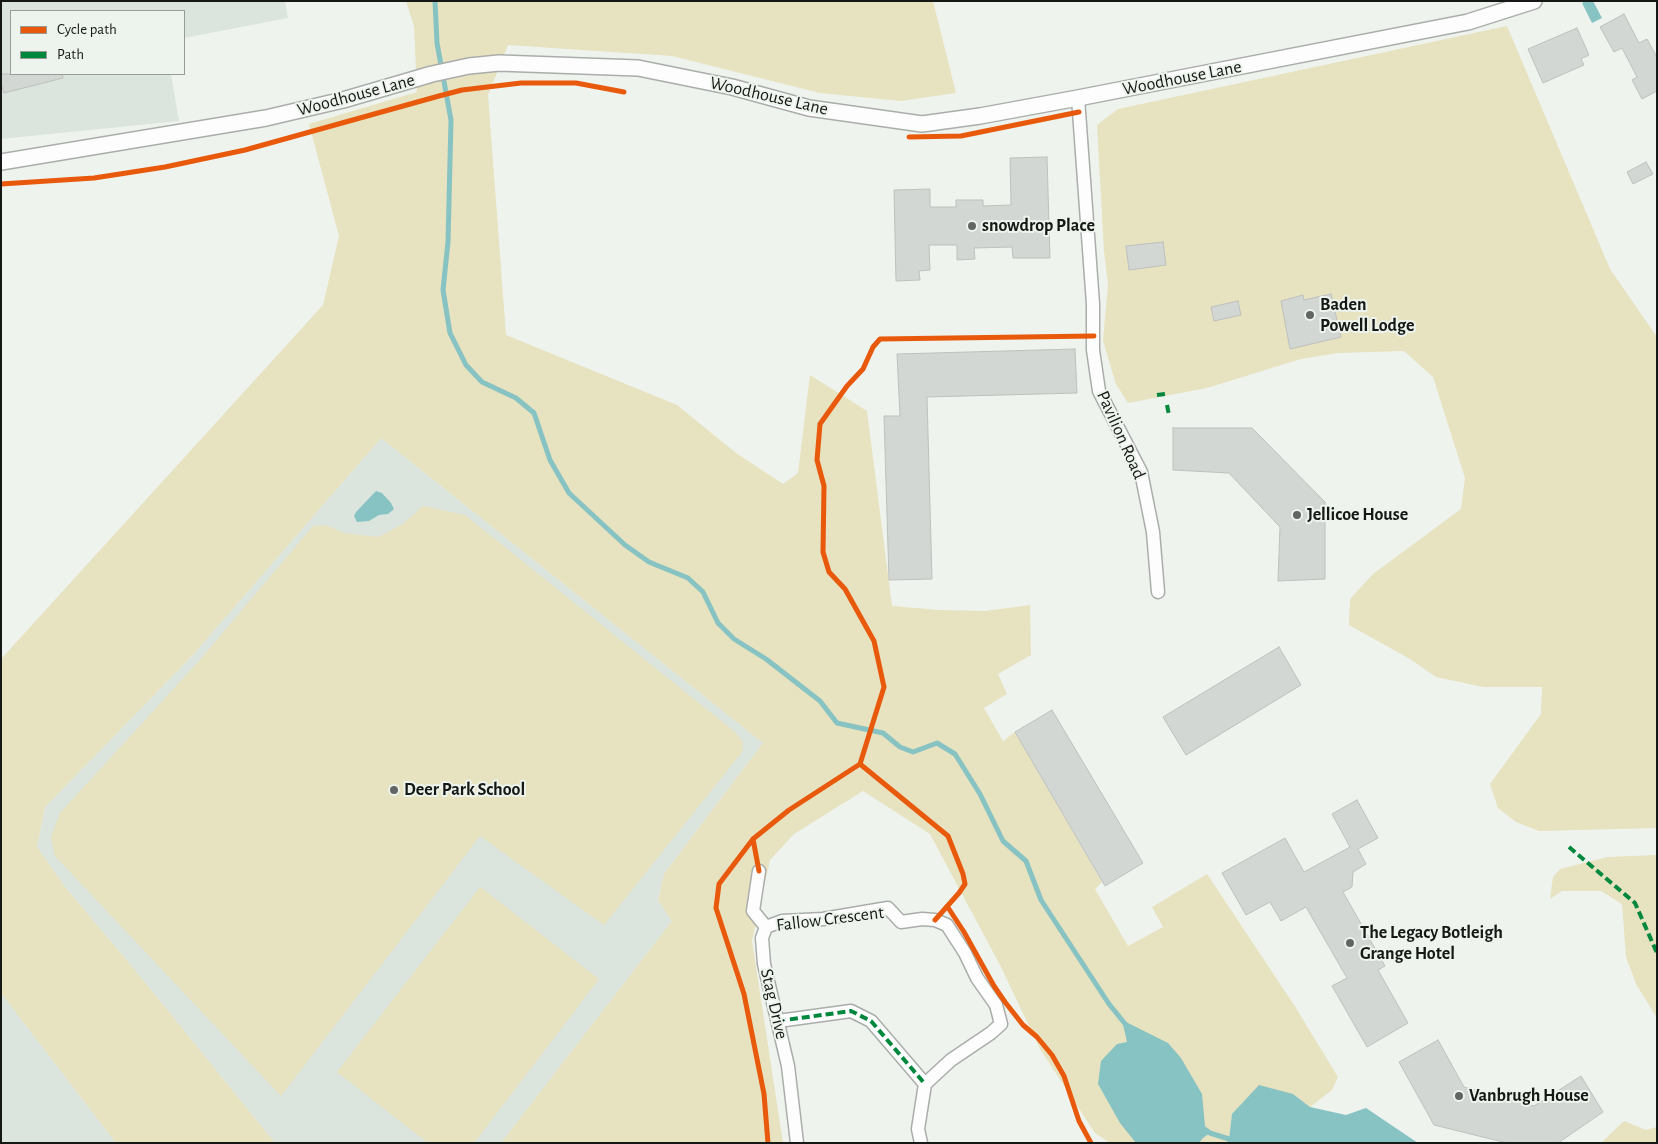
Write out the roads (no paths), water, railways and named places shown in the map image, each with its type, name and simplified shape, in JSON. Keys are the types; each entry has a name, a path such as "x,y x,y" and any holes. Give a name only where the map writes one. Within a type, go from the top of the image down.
{"street":[{"name":"Woodhouse Lane","path":"1,162 266,118 343,100 432,74 469,66 499,63 638,68 732,87 808,108 922,124 980,116 1078,98 1468,22 1534,1"},
{"name":"Pavilion Road","path":"1078,98 1093,311 1093,350 1100,391 1141,472 1153,532 1158,592"},
{"path":"759,871 753,911 766,927"},
{"name":"Fallow Crescent","path":"766,927 782,922 823,919 888,908 901,922 922,919 934,920 947,925 965,952 977,978 996,1006 1000,1024 991,1033 951,1060 925,1084"},
{"name":"Stag Drive","path":"766,927 762,938 764,964 788,1066 797,1143"},
{"path":"778,1021 851,1012 871,1021 925,1084 918,1129 920,1143"}],"water":[{"path":"1593,1 1602,18 1592,23 1582,3"},
{"path":"376,491 382,493 394,509 388,514 379,515 369,521 357,522 354,516 356,512"},
{"path":"1122,1020 1168,1043 1181,1058 1202,1094 1205,1126 1210,1133 1199,1143 1136,1143 1120,1123 1098,1084 1101,1061 1117,1044 1127,1042"},
{"path":"1259,1085 1293,1094 1310,1107 1346,1115 1366,1108 1418,1143 1227,1143 1232,1114"}],"waterway":[{"path":"435,1 437,43 451,120 448,242 443,290 450,333 466,365 482,382 516,398 534,413 550,460 569,493 625,545 649,562 688,578 703,592 718,623 734,639 766,659 820,701 837,723 883,733 900,747 913,752 937,743 955,754 980,794 1003,841 1026,861 1041,900 1109,1004 1126,1025"},
{"path":"1206,1130 1229,1139"}],"place":[{"name":"snowdrop Place","path":"972,226"},
{"name":"Baden Powell Lodge","path":"1310,315"},
{"name":"Jellicoe House","path":"1297,515"},
{"name":"Deer Park School","path":"394,790"},
{"name":"The Legacy Botleigh Grange Hotel","path":"1350,943"},
{"name":"Vanbrugh House","path":"1459,1096"}]}
